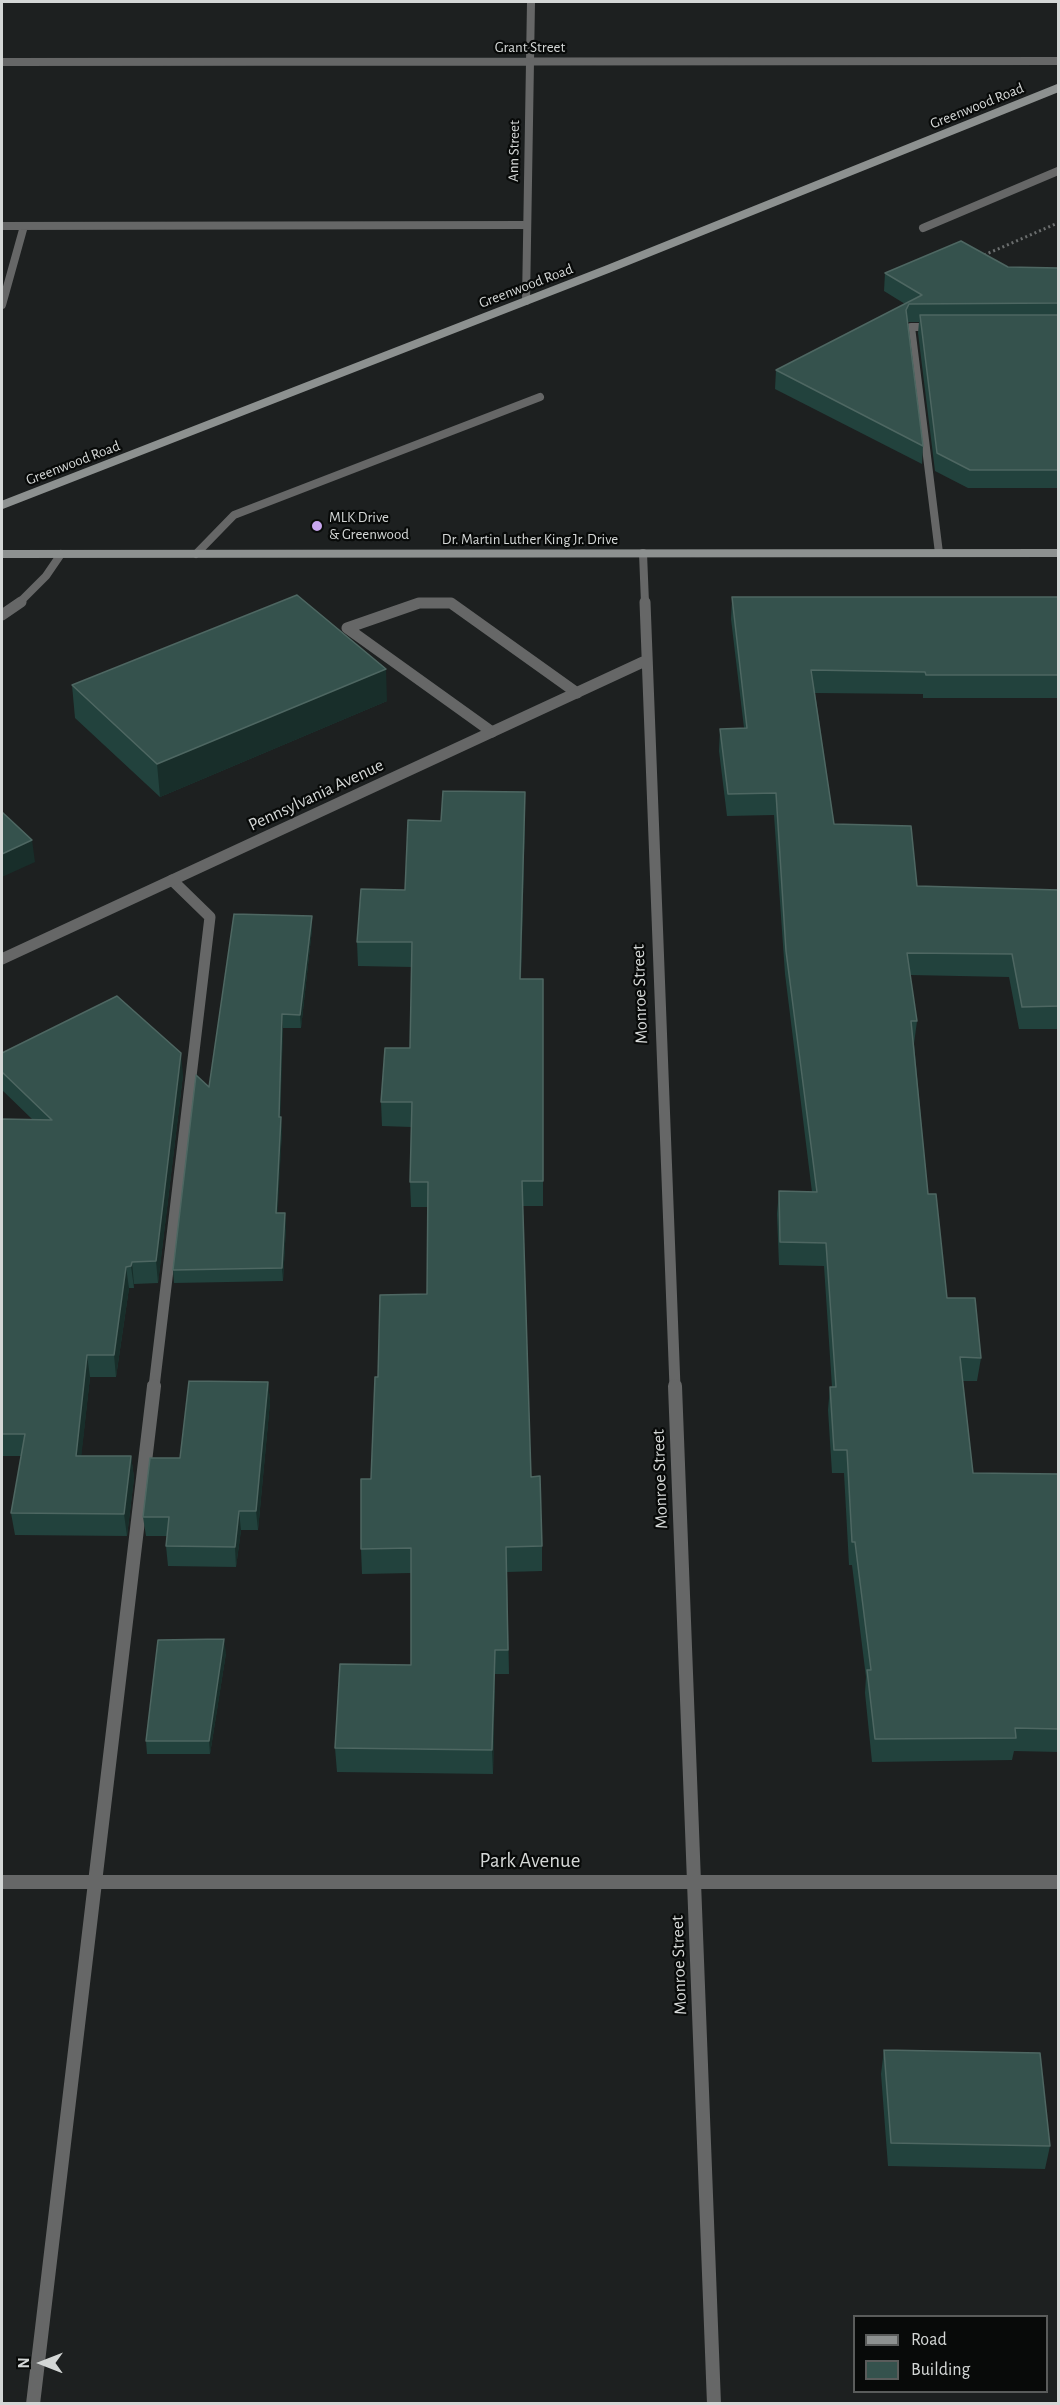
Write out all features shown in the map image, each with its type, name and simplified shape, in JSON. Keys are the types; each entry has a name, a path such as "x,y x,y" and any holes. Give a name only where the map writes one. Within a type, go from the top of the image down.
{"street":[{"name":"Ann Street","path":"526,301 531,2"},
{"name":"Grant Street","path":"2,62 1059,61"},
{"name":"Greenwood Road","path":"2,505 526,301 1059,88"},
{"path":"923,228 1059,171"},
{"path":"2,226 527,225"},
{"path":"2,305 24,226"},
{"path":"939,553 911,327 945,327"},
{"path":"196,554 234,515 540,397"},
{"name":"Dr. Martin Luther King Jr. Drive","path":"2,554 1059,553"},
{"path":"2,615 20,603 46,576 61,554"},
{"name":"Monroe Street","path":"643,554 645,661 714,2403"},
{"path":"492,732 347,628 418,603 451,603 577,693"},
{"name":"Pennsylvania Avenue","path":"2,959 645,661"},
{"path":"33,2403 210,917 172,880"},
{"name":"Park Avenue","path":"2,1882 1059,1882"}],"path":[{"path":"992,260 983,254 1058,223"}],"building":[{"path":"961,241 1008,267 1059,268 1059,303 909,304 906,310 923,446 776,370 922,295 885,273"},
{"path":"920,315 1059,315 1059,470 970,470 937,453"},
{"path":"297,595 386,669 157,764 72,685"},
{"path":"732,597 1059,597 1059,675 926,675 925,672 811,670 834,824 911,826 917,886 1059,890 1059,1006 1022,1007 1012,954 907,953 917,1021 911,1021 928,1194 936,1194 947,1298 975,1298 981,1358 960,1357 973,1473 1059,1474 1059,1729 1015,1728 1016,1738 875,1739 867,1670 871,1670 855,1542 852,1542 847,1450 834,1450 830,1387 836,1387 826,1243 780,1242 779,1191 817,1192 786,951 776,793 728,794 720,729 747,728"},
{"path":"443,791 525,792 520,979 543,979 543,1181 522,1181 531,1477 540,1476 542,1546 506,1547 508,1650 495,1650 492,1750 335,1748 340,1664 411,1665 411,1548 361,1549 361,1479 371,1479 375,1377 378,1377 380,1295 427,1294 428,1182 410,1182 412,1102 381,1102 385,1048 410,1048 412,942 357,942 361,889 405,890 408,820 441,821"},
{"path":"2,812 32,840 2,854"},
{"path":"234,914 312,916 300,1015 282,1014 279,1117 281,1117 276,1213 285,1213 282,1268 173,1270 196,1075 209,1087"},
{"path":"117,996 181,1053 156,1261 132,1262 131,1266 126,1267 114,1355 87,1355 76,1456 131,1456 124,1514 11,1513 25,1434 2,1434 2,1119 52,1120 2,1072 2,1053"},
{"path":"189,1381 268,1382 256,1511 239,1511 235,1547 166,1546 169,1517 143,1517 150,1458 180,1458"},
{"path":"224,1639 209,1741 146,1741 158,1640"},
{"path":"884,2050 1040,2053 1050,2146 891,2143"}],"place":[{"name":"MLK Drive & Greenwood","path":"317,526"}]}
